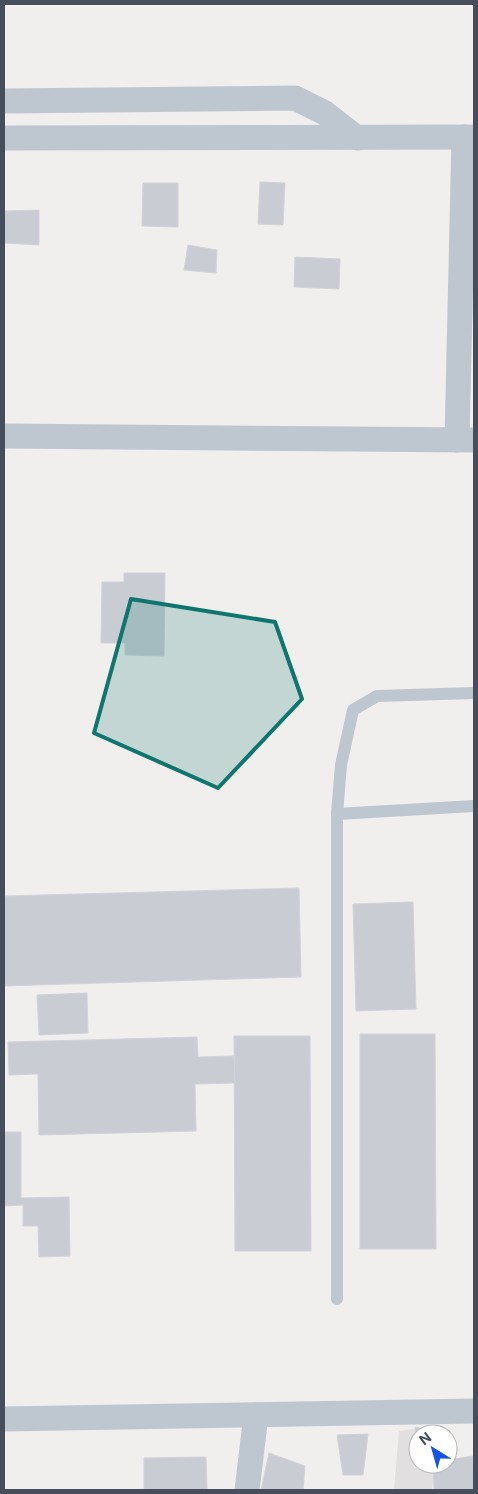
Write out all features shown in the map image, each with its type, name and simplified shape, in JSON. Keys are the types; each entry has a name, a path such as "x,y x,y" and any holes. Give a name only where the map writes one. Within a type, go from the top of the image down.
{"street":[{"path":"4,101 295,98 325,113 357,138"},
{"path":"4,138 469,137 466,440 4,436"},
{"path":"4,1420 474,1411"},
{"path":"248,1490 256,1415"}],"lane":[{"path":"337,1299 337,814 341,765 353,710 377,696 474,693"},
{"path":"337,814 474,806"}],"highlighted area":[{"path":"131,599 275,622 302,699 218,788 94,733"}],"shaded area":[{"path":"408,1430 408,1474 434,1474 432,1490 394,1490 399,1431"}],"building":[{"path":"260,182 285,183 283,225 258,224"},
{"path":"143,183 178,183 178,227 142,226"},
{"path":"39,210 39,245 4,243 4,211"},
{"path":"188,245 217,250 216,273 184,270"},
{"path":"295,257 340,259 339,289 294,287"},
{"path":"124,573 165,573 164,656 125,655 125,643 101,643 102,582 124,582"},
{"path":"299,888 301,977 4,986 4,896"},
{"path":"413,902 416,1009 356,1011 353,904"},
{"path":"87,993 88,1033 39,1035 37,995"},
{"path":"360,1034 435,1034 436,1249 360,1249"},
{"path":"234,1036 310,1036 311,1251 235,1251"},
{"path":"197,1037 198,1057 234,1056 235,1083 195,1084 196,1131 39,1135 38,1074 9,1075 8,1042"},
{"path":"4,1132 21,1132 21,1198 69,1197 70,1256 39,1257 38,1226 23,1226 23,1205 4,1206"},
{"path":"368,1434 363,1475 343,1475 337,1435"},
{"path":"269,1453 305,1466 303,1490 261,1490"},
{"path":"473,1456 474,1490 434,1490 433,1474 458,1474 458,1458"},
{"path":"206,1457 207,1490 144,1490 144,1458"}]}
